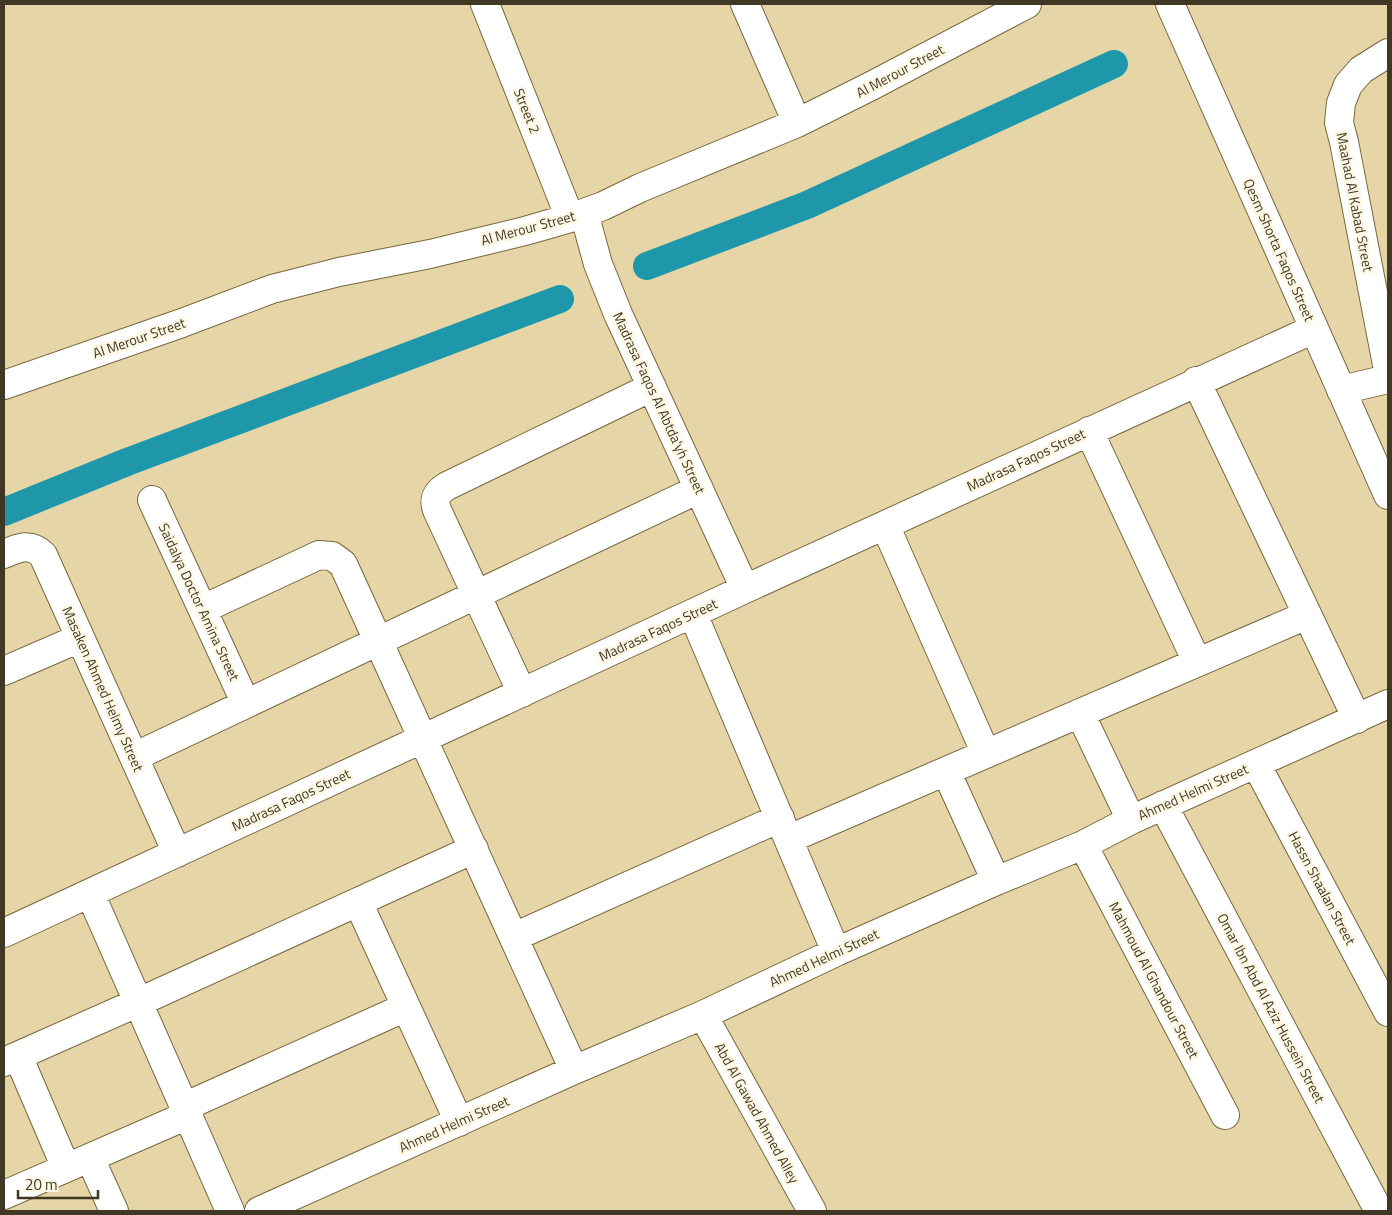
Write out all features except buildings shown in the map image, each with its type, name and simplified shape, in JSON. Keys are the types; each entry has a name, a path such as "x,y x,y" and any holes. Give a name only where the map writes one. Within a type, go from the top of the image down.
{"street":[{"name":"Street 2","path":"485,4 577,216"},
{"path":"745,4 797,123"},
{"name":"Al Merour Street","path":"4,385 182,323 272,289 339,272 430,254 577,216 797,123 874,85 1027,4"},
{"name":"Qesm Shorta Faqos Street","path":"1170,4 1388,496"},
{"name":"Maahad Al Kabad Street","path":"1388,54 1361,70 1348,85 1341,103 1339,123 1388,370"},
{"name":"Madrasa Faqos Al Abtda'yh Street","path":"577,216 607,290 745,589"},
{"name":"Madrasa Faqos Street","path":"4,933 745,589 1314,329"},
{"path":"1341,390 1388,379"},
{"path":"1196,382 1357,719"},
{"path":"522,693 437,510 435,505 438,493 446,486 652,387"},
{"path":"1089,431 1197,662"},
{"path":"134,758 699,489"},
{"name":"Saidalya Doctor Amina Street","path":"152,500 246,704"},
{"path":"884,525 986,754"},
{"name":"Masaken Ahmed Helmy Street","path":"9,552 26,546 38,550 42,555 177,853"},
{"path":"203,609 319,555 332,556 343,564 574,1070"},
{"path":"693,614 836,952"},
{"path":"514,938 784,829 946,771 1307,615"},
{"path":"4,671 80,638"},
{"name":"Ahmed Helmi Street","path":"259,1211 574,1070 703,1015 836,952 996,881 1083,845 1131,820 1388,704"},
{"path":"1080,713 1131,820"},
{"name":"Hassn Shaalan Street","path":"1256,764 1388,1012"},
{"path":"946,771 996,881"},
{"name":"Omar Ibn Abd Al Aziz Hussein Street","path":"1163,806 1380,1211"},
{"name":"Mahmoud Al Ghandour Street","path":"1083,845 1225,1115"},
{"path":"114,1211 78,1163 11,1059 474,849"},
{"path":"90,893 230,1211"},
{"path":"358,902 459,1122"},
{"path":"4,1195 78,1163 406,1007"},
{"name":"Abd Al Gawad Ahmed Alley","path":"703,1015 812,1211"}],"waterway":[{"path":"647,266 807,205 1114,64"},
{"path":"4,512 127,462 560,299"}]}
